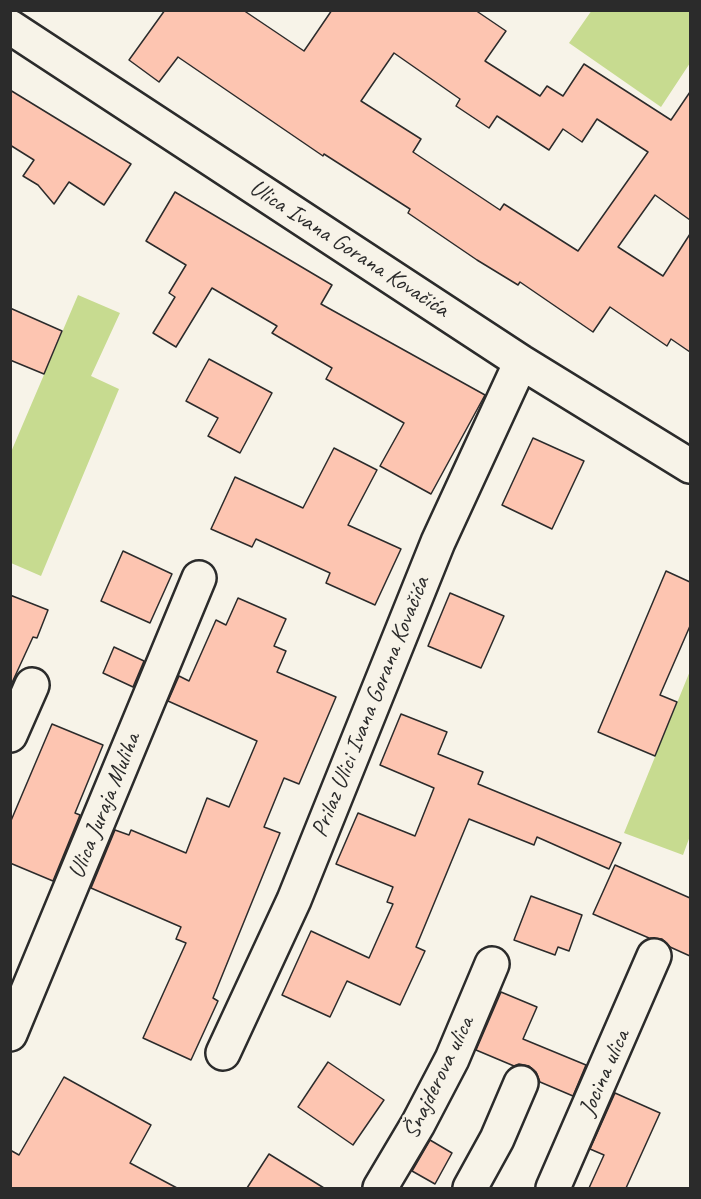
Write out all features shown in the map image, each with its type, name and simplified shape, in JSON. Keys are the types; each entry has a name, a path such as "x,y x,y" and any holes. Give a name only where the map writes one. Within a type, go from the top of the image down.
{"street":[{"name":"Ulica Ivana Gorana Kovačića","path":"10,27 521,362 690,466"},
{"name":"Prilaz Ulici Ivana Gorana Kovačića","path":"223,1053 294,900 438,542 521,362"},
{"name":"Ulica Juraja Muliha","path":"10,1034 199,578"},
{"path":"10,735 32,685"},
{"name":"Jocina ulica","path":"553,1188 654,956"},
{"name":"Šnajderova ulica","path":"380,1188 418,1124 452,1059 492,964"},
{"path":"470,1188 497,1139 521,1083"}],"green space":[{"path":"592,10 690,11 690,63 661,107 569,43"},
{"path":"78,295 120,313 91,376 119,389 41,576 11,563 11,452"},
{"path":"690,671 690,836 683,855 624,833"}],"building":[{"path":"165,10 243,10 304,51 332,10 475,10 506,31 485,61 540,96 547,86 563,96 584,64 671,120 690,92 690,220 655,195 618,247 663,276 690,234 690,352 671,339 667,346 610,307 593,332 520,282 518,285 477,260 408,213 410,209 324,154 323,156 178,57 159,82 129,60","holes":["394,53 460,99 456,106 489,128 497,116 549,150 563,129 582,142 597,119 648,152 578,251 504,204 500,210 413,152 421,139 361,101"]},
{"path":"10,90 131,164 104,205 69,182 54,204 38,185 23,176 34,160 10,145"},
{"path":"175,192 332,285 321,304 485,395 431,494 380,466 404,423 326,379 332,368 272,333 277,326 212,288 176,347 153,333 175,297 169,293 186,265 146,241"},
{"path":"10,308 62,331 44,374 10,360"},
{"path":"209,359 272,393 240,453 208,436 218,418 186,401"},
{"path":"533,438 584,461 552,529 502,505"},
{"path":"334,448 377,470 348,525 401,549 375,605 326,583 330,573 256,539 252,547 211,529 235,477 303,508"},
{"path":"123,551 172,574 150,623 101,601"},
{"path":"666,571 690,582 690,626 660,695 677,702 655,756 598,732"},
{"path":"450,593 504,616 481,668 428,646"},
{"path":"10,595 48,610 37,638 33,637 10,687"},
{"path":"238,598 286,619 274,646 286,651 277,672 336,697 299,784 284,778 264,827 280,833 213,998 218,1001 191,1060 143,1038 186,943 176,939 181,927 91,888 115,830 129,835 131,830 186,853 207,798 229,807 257,741 168,701 179,676 189,681 216,620 226,625"},
{"path":"114,647 144,661 133,687 103,673"},
{"path":"401,714 447,732 438,754 483,772 478,784 621,843 609,869 537,837 534,845 469,819 416,947 425,951 400,1005 347,981 330,1017 282,995 311,931 369,958 393,904 387,902 393,887 336,864 358,813 415,836 434,788 380,765"},
{"path":"52,724 103,745 75,813 80,815 53,881 10,863 10,823"},
{"path":"615,865 690,898 690,956 670,947 662,939 649,938 593,914"},
{"path":"531,896 582,915 569,951 558,947 555,955 514,940"},
{"path":"501,992 537,1007 523,1039 586,1065 573,1096 540,1082 536,1072 529,1066 519,1064 514,1066 476,1050"},
{"path":"328,1062 384,1100 353,1145 298,1107"},
{"path":"64,1077 151,1125 130,1163 177,1188 10,1188 10,1150 19,1155"},
{"path":"615,1093 660,1113 626,1188 589,1188 604,1155 590,1149"},
{"path":"430,1140 452,1153 435,1184 412,1171"},
{"path":"269,1154 324,1188 247,1188"}]}
